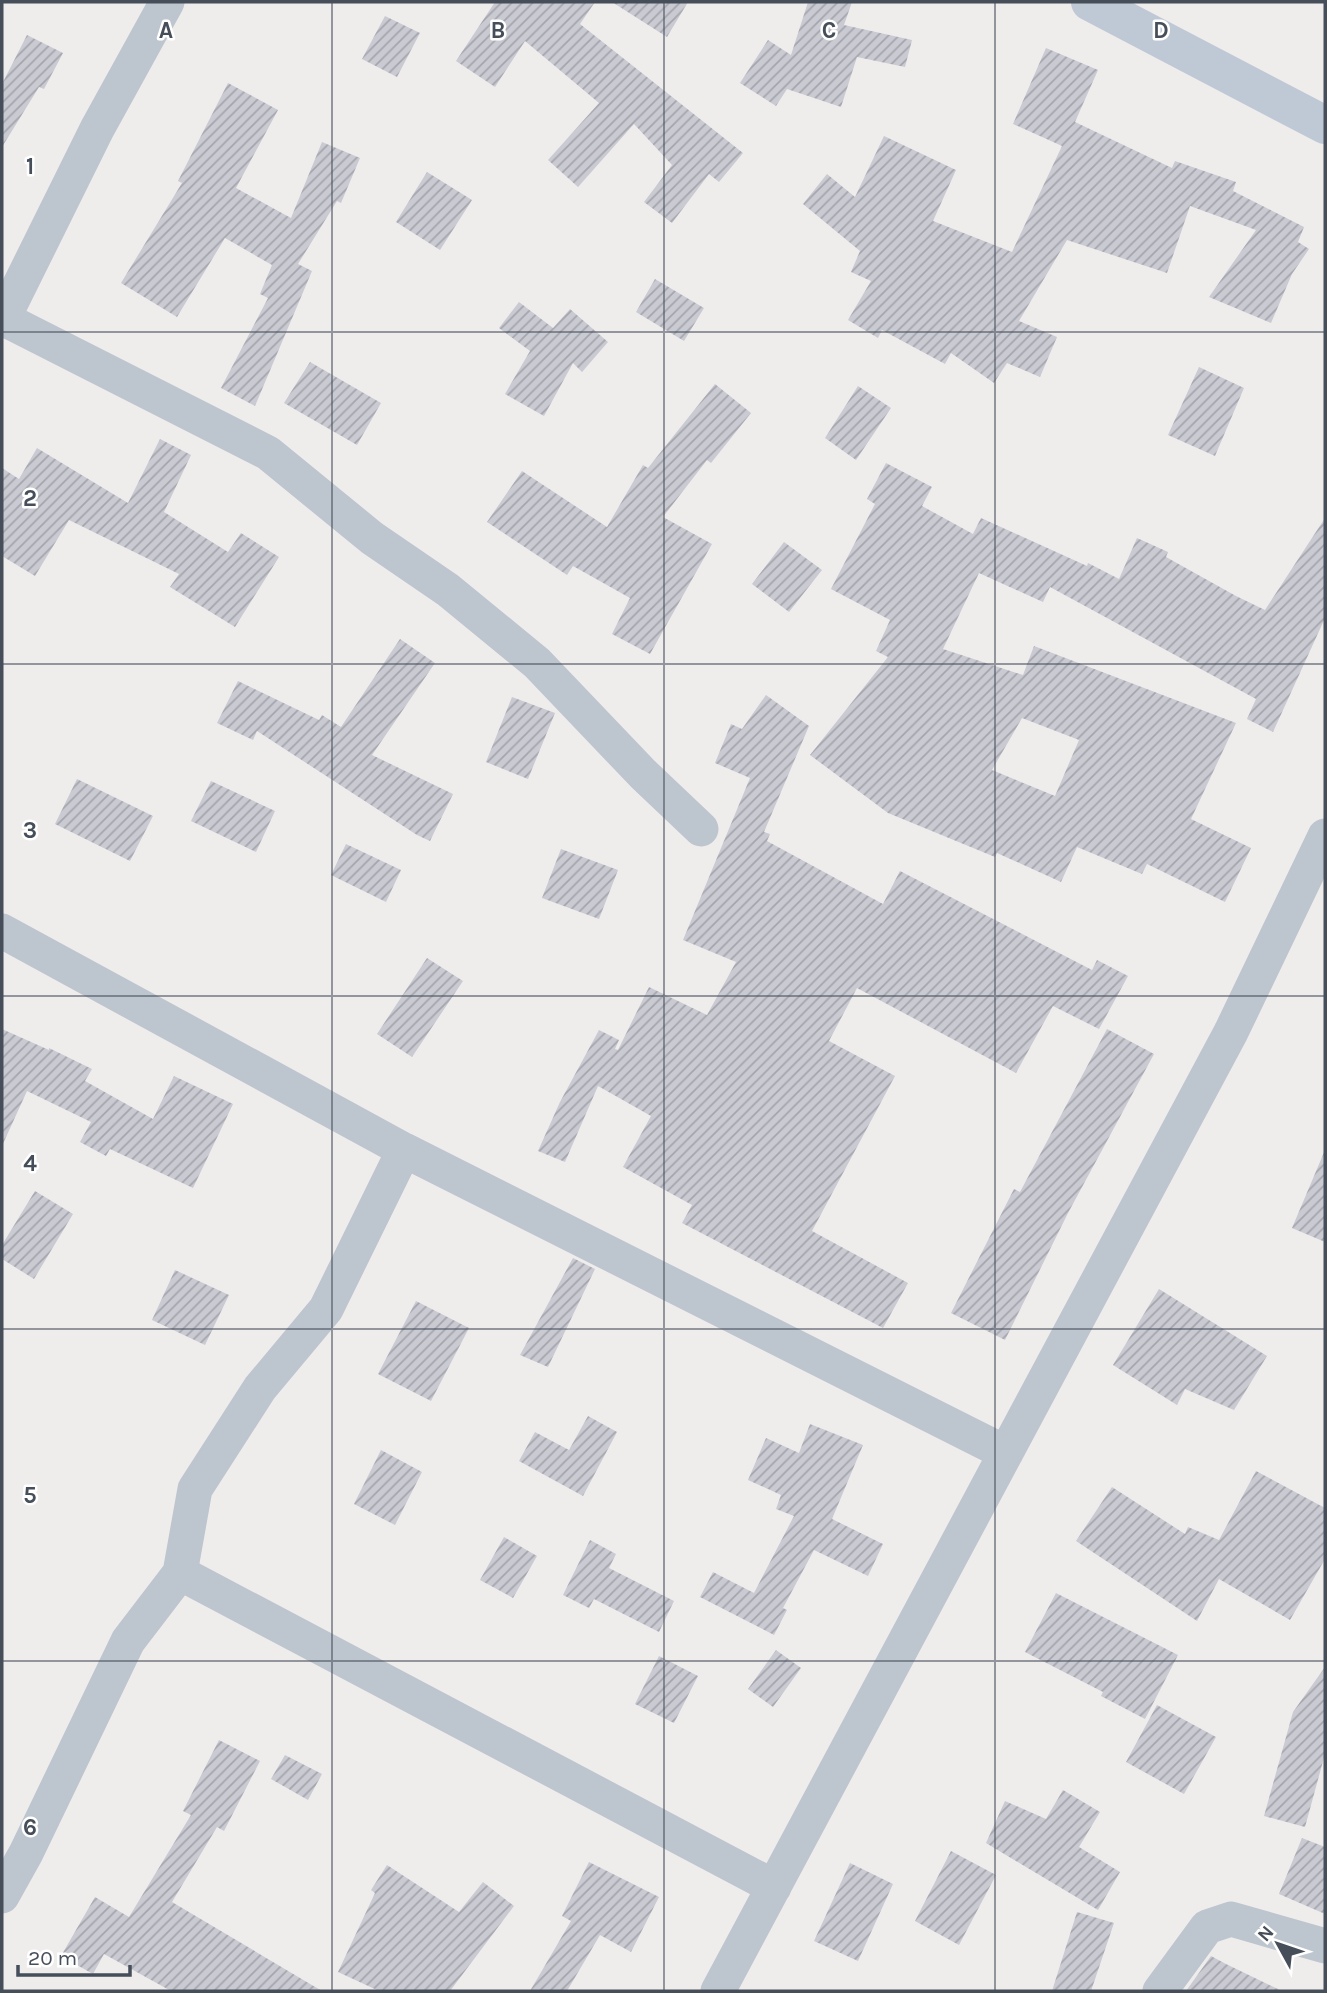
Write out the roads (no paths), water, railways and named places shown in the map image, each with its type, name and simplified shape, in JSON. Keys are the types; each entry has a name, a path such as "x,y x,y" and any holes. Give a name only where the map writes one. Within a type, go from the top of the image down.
{"main road":[{"path":"1090,2 1325,125"}],"street":[{"path":"167,2 97,129 2,319 268,453 372,538 448,590 537,663 643,775 701,829"},
{"path":"721,1990 1231,1031 1325,836"},
{"path":"2,930 404,1150 1006,1453"},
{"path":"2,1896 26,1853 128,1641 180,1573 195,1489 260,1388 326,1309 404,1150"},
{"path":"180,1573 774,1887"},
{"path":"1160,1991 1207,1927 1231,1919 1325,1946"}]}
